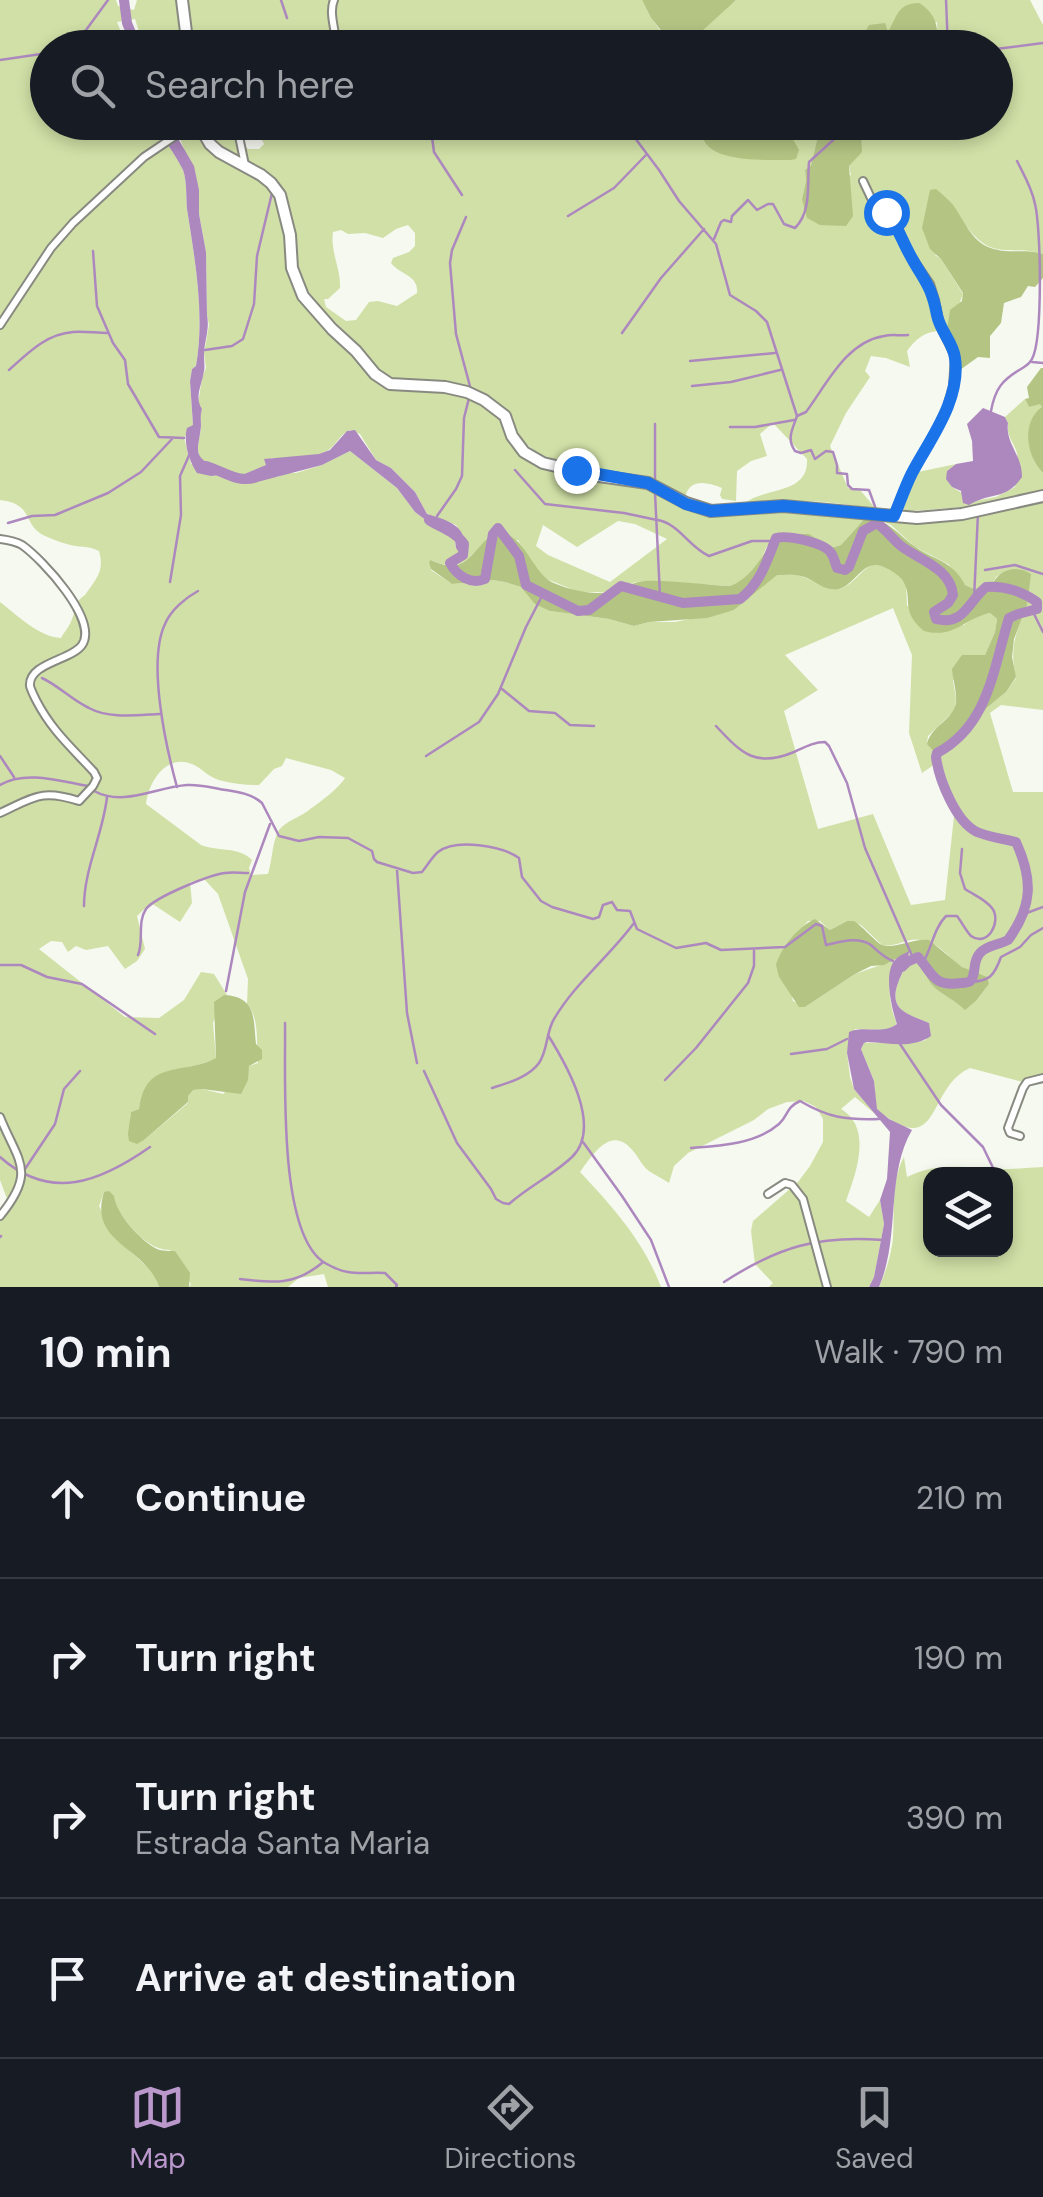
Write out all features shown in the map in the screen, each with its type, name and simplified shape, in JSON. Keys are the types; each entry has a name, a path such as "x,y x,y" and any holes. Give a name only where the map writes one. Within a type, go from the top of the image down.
{"street":[{"path":"182,0 186,30"},
{"path":"334,0 331,8 336,30"},
{"path":"0,325 52,248 125,174 166,140"},
{"path":"207,140 218,152 272,183 280,195 290,235 292,268 303,296 382,380 467,392 505,416 518,445 534,459 599,476 648,483 699,509 711,511 784,506 916,518 962,514 1043,496"},
{"path":"240,140 245,166"},
{"path":"863,181 872,198 900,230 908,252 930,284 940,326 955,356 953,386 945,414 910,477 894,516"},
{"path":"0,539 20,544 31,553 84,619 86,633 82,646 46,666 33,676 30,684 51,726 97,780 80,801 45,794 0,812"},
{"path":"1020,1136 1010,1133 1008,1128 1023,1088 1026,1082 1043,1078"},
{"path":"0,1116 16,1149 22,1173 17,1192 0,1216"},
{"path":"768,1194 785,1183 800,1193 828,1287"}],"green space":[{"path":"0,0 116,0 118,6 134,10 137,0 178,0 182,30 139,30 135,19 117,22 120,30 30,30 30,140 165,140 183,170 199,307 199,347 190,381 193,425 184,438 191,464 203,462 198,448 202,409 198,404 209,325 199,190 180,140 202,140 269,186 280,207 291,276 375,377 457,392 496,411 526,456 644,486 684,507 779,508 867,516 841,545 831,548 819,540 767,546 753,570 730,586 653,581 635,582 612,592 579,592 544,578 518,540 486,541 475,555 455,565 431,560 431,570 452,584 505,582 521,587 550,611 634,626 734,610 776,575 798,575 827,588 842,588 872,565 881,564 906,584 907,606 964,625 976,616 990,613 997,619 985,655 962,655 953,681 955,710 928,736 927,743 937,755 1006,692 1016,678 1014,648 1027,605 1006,571 993,583 974,589 965,585 948,564 915,547 877,518 894,520 1043,499 1043,710 1001,705 990,713 1013,792 1043,792 1043,1079 1023,1082 970,1068 956,1077 923,1125 912,1128 897,1124 876,1109 874,1081 861,1049 864,1043 926,1040 929,1023 905,1012 896,1001 909,951 922,959 932,984 965,1009 989,984 928,942 916,939 882,945 861,925 847,921 830,930 820,921 808,921 786,945 779,977 793,1001 805,1007 855,974 895,960 890,992 897,1024 888,1030 855,1029 847,1053 854,1089 875,1114 855,1097 841,1109 857,1127 859,1139 857,1165 846,1201 869,1217 880,1200 884,1224 869,1287 769,1287 773,1283 755,1264 753,1221 798,1182 823,1142 823,1119 816,1107 804,1101 768,1109 688,1153 674,1166 669,1183 647,1169 618,1140 604,1144 591,1157 580,1172 637,1240 661,1287 328,1287 324,1274 299,1278 288,1287 189,1287 191,1284 170,1250 140,1237 104,1192 99,1206 114,1237 153,1272 159,1287 0,1287 0,1215 9,1204 0,1180 0,602 37,630 61,638 101,564 99,551 43,535 23,510 0,500","holes":["350,430 360,434 376,460 391,468 415,492 427,514 456,525 464,540 456,549 454,533 415,512 397,488 350,451 296,473 278,477 244,475 267,465 271,458 318,455","618,521 635,524 667,539 610,582 536,546 543,525 577,547","893,608 912,655 909,733 922,773 941,760 954,816 945,900 911,905 873,814 818,829 784,711 818,690 785,655","286,758 331,770 345,778 279,830 268,874 251,875 252,860 247,856 201,845 146,804 155,779 174,763 192,764 215,779 259,785","205,880 218,894 248,979 247,1004 256,1024 258,1063 249,1066 247,1073 223,1094 192,1090 188,1103 144,1140 130,1119 131,1112 139,1109 149,1083 158,1076 216,1058 213,1023 227,995 214,974 201,972 184,1000 159,1018 125,1017 39,949 51,941 62,942 68,952 76,946 86,950 108,946 125,969 145,949 137,916 151,903 180,922 192,903 190,882"]},
{"path":"187,0 642,0 660,30 191,30"},
{"path":"642,0 736,0 703,30 661,30"},
{"path":"736,0 1030,0 1043,25 1043,254 985,245 967,227 935,255 963,294 946,339 937,331 920,337 907,351 910,367 871,356 865,371 870,377 830,446 848,488 860,490 877,510 811,501 745,503 794,485 806,471 807,459 773,423 760,434 767,456 737,471 736,501 722,499 722,488 705,483 690,487 685,498 619,475 538,454 523,441 506,411 488,395 450,382 395,379 382,372 306,288 296,263 289,208 279,186 261,169 212,140 240,140 242,146 259,149 264,144 262,140 817,140 811,165 805,170 802,199 851,175 849,166 857,155 860,140 1013,140 1013,30 937,30 937,22 904,30 670,30 724,10","holes":["408,225 415,233 415,246 391,263 415,282 417,293 397,306 369,302 356,320 346,321 326,307 324,299 340,288 333,232 383,238"]},
{"path":"919,3 930,12 937,30 889,30 902,8"},
{"path":"885,23 887,30 866,30 869,25"},
{"path":"704,140 793,140 799,150 796,159 791,160 747,159 725,155"},
{"path":"817,140 861,140 862,152 849,166 853,216 846,226 820,225 807,218 802,199 805,170 811,165"},
{"path":"936,189 982,244 1002,251 1043,254 1043,278 1035,287 1028,286 1021,297 1004,303 1001,323 990,336 990,358 978,357 953,375 955,363 946,337 950,310 962,301 963,293 930,249 922,228 930,190"},
{"path":"1043,368 1043,473 1033,458 1028,439 1031,421 1042,407 1029,407 1025,399 1029,398 1027,387"},
{"path":"1025,399 1029,407 1040,403 1042,407 1031,449 1043,473 1043,490 964,507 898,512 918,472 956,464 947,471 952,487 975,501 996,497 1015,487 1017,454 1005,417"},
{"path":"867,516 949,566 965,585 974,589 993,583 1010,570 1031,574 1027,605 1014,639 1016,677 1006,692 937,755 927,744 954,709 952,669 962,655 985,655 997,619 990,613 951,630 924,631 909,611 903,581 884,567 869,566 838,589 826,588 801,576 777,575 734,610 707,618 634,626 550,611 535,604 521,587 505,582 452,584 431,569 429,562 457,565 485,541 502,534 517,541 548,579 575,590 609,592 645,581 730,586 753,569 780,534 809,534 831,548 841,545"},
{"path":"815,919 830,930 854,921 885,946 929,940 962,967 987,977 989,984 965,1010 932,985 922,959 909,952 855,974 805,1007 799,1007 779,977 776,965 791,938"},
{"path":"224,995 248,1005 256,1044 262,1050 262,1059 249,1066 241,1094 193,1090 188,1102 144,1140 137,1144 129,1141 131,1112 139,1109 149,1082 167,1071 216,1058 214,1002"},
{"path":"904,1157 907,1177 923,1171 923,1257 1013,1257 1013,1168 1043,1167 1043,1287 879,1287 892,1245 895,1186"},
{"path":"109,1191 124,1219 144,1240 157,1249 175,1251 190,1273 189,1287 159,1287 143,1262 111,1234 101,1209 104,1192"}],"shaded area":[{"path":"165,140 179,140 194,166 199,190 208,326 199,395 202,409 198,451 203,460 217,467 219,475 211,476 197,473 186,445 187,428 193,425 190,381 196,366 200,327 184,174"},
{"path":"983,408 1005,417 1022,477 1010,490 969,505 963,503 961,491 946,479 947,471 956,464 973,461 967,424"},
{"path":"355,430 376,460 391,468 415,492 427,514 450,522 461,532 461,555 454,533 415,512 397,488 350,451 322,465 261,481 242,475 266,465 264,459 330,450 347,431"},
{"path":"909,951 896,1001 905,1012 929,1023 931,1036 908,1044 867,1042 861,1049 874,1081 877,1109 912,1130 895,1187 886,1268 879,1287 869,1287 884,1224 880,1200 887,1179 890,1132 854,1089 847,1053 849,1032 886,1029 897,1024 889,982 891,966"}],"waterway":[{"path":"86,30 108,0"},
{"path":"124,0 130,30"},
{"path":"281,0 287,18"},
{"path":"946,0 947,30"},
{"path":"1013,47 1043,43"},
{"path":"0,60 30,56"},
{"path":"432,140 434,152 462,195"},
{"path":"636,140 679,201 716,244 730,295 767,322 797,416"},
{"path":"714,239 721,222 731,222 748,200 757,210 773,204 784,224 795,228 806,205 809,162 833,140"},
{"path":"568,216 614,188 646,155"},
{"path":"991,411 1000,386 1031,361 1038,330 1037,217 1032,192 1017,161"},
{"path":"205,350 232,346 243,339 254,304 257,256 272,193"},
{"path":"466,217 450,263 456,334 471,390"},
{"path":"622,333 661,278 704,229"},
{"path":"93,251 97,306 125,360 128,384 159,437 184,438"},
{"path":"9,370 54,336 107,333"},
{"path":"877,512 869,490 852,489 847,474 837,473 833,452 826,451 815,459 811,450 795,451 791,433 797,416 806,412 848,355 871,340 908,335"},
{"path":"690,361 775,353"},
{"path":"1032,362 1043,363"},
{"path":"692,386 731,382 780,370"},
{"path":"437,516 462,476 464,418 469,398"},
{"path":"730,427 794,420"},
{"path":"655,424 655,480"},
{"path":"8,523 55,515 108,493 141,472 172,439"},
{"path":"170,582 181,515 180,476 191,451"},
{"path":"206,466 239,478 260,476"},
{"path":"515,470 545,504 657,520"},
{"path":"655,493 660,596"},
{"path":"974,599 978,513"},
{"path":"429,520 464,544 463,555 450,563 465,578 485,579 493,534 498,528 519,556 526,585 578,611 589,610 621,586 683,603 740,599 758,579 776,538 781,537 827,549 837,568 845,570 863,531 877,523 901,546 947,578 953,595 934,612 936,619 959,616 986,587 1013,590 1037,602 1037,609 1009,618 993,676 978,711 968,727 936,757 945,788 969,827 1016,842 1028,880 1022,916 1008,940 980,953 969,982 939,981 918,957 902,967"},
{"path":"658,520 672,526 709,556 752,541 775,541"},
{"path":"985,570 1015,565 1043,574"},
{"path":"177,787 158,682 160,640 168,619 198,591"},
{"path":"426,756 479,722 498,694 543,594"},
{"path":"1030,612 1043,632"},
{"path":"42,678 83,705 105,714 160,714"},
{"path":"502,689 529,711 555,713 570,725 594,726"},
{"path":"716,726 742,751 759,758 781,757 817,743 829,746 847,783 865,848 913,958"},
{"path":"0,756 14,777"},
{"path":"0,785 31,777 88,786"},
{"path":"94,791 128,797 192,785 240,793 262,803 279,836 299,841 348,838 372,851 377,862 413,873 422,872 436,854 456,845 502,850 519,858 522,877 541,901 593,919 599,917 603,905 612,902 617,910 630,911 637,929 676,948 706,943 721,950 785,947 816,924 822,926 826,945 860,941 893,961"},
{"path":"84,906 107,797"},
{"path":"226,991 245,892 270,824"},
{"path":"923,963 946,916 957,916 977,939 988,936 994,926 992,908 965,889 960,873 962,849"},
{"path":"397,870 407,1013 417,1063"},
{"path":"138,955 142,920 151,904 207,878 248,873"},
{"path":"1024,914 1043,907"},
{"path":"492,1088 535,1068 551,1024 563,1006 634,923"},
{"path":"970,982 990,976 1001,957 1043,928"},
{"path":"665,1080 748,983 754,951"},
{"path":"0,965 21,965 47,977 82,984 155,1034"},
{"path":"285,1023 287,1151 299,1220 310,1246 325,1263 355,1273 385,1273 396,1287"},
{"path":"424,1071 457,1143 496,1199 509,1204 565,1163 581,1144 584,1129 578,1096 548,1035"},
{"path":"791,1054 827,1049 847,1039"},
{"path":"900,1044 941,1105 983,1147 993,1167"},
{"path":"23,1172 55,1124 64,1089 80,1071"},
{"path":"691,1148 760,1136 779,1124 800,1101 838,1117 879,1119"},
{"path":"583,1142 651,1240 669,1287"},
{"path":"0,1157 38,1179 75,1182 113,1170 150,1147"},
{"path":"724,1282 762,1260 799,1246 838,1240 883,1240"},
{"path":"240,1279 283,1281 302,1276 322,1263"}],"route":[{"path":"576,470 648,483 686,504 711,511 784,506 894,516 910,477 945,414 956,368 930,284 886,212"}]}
